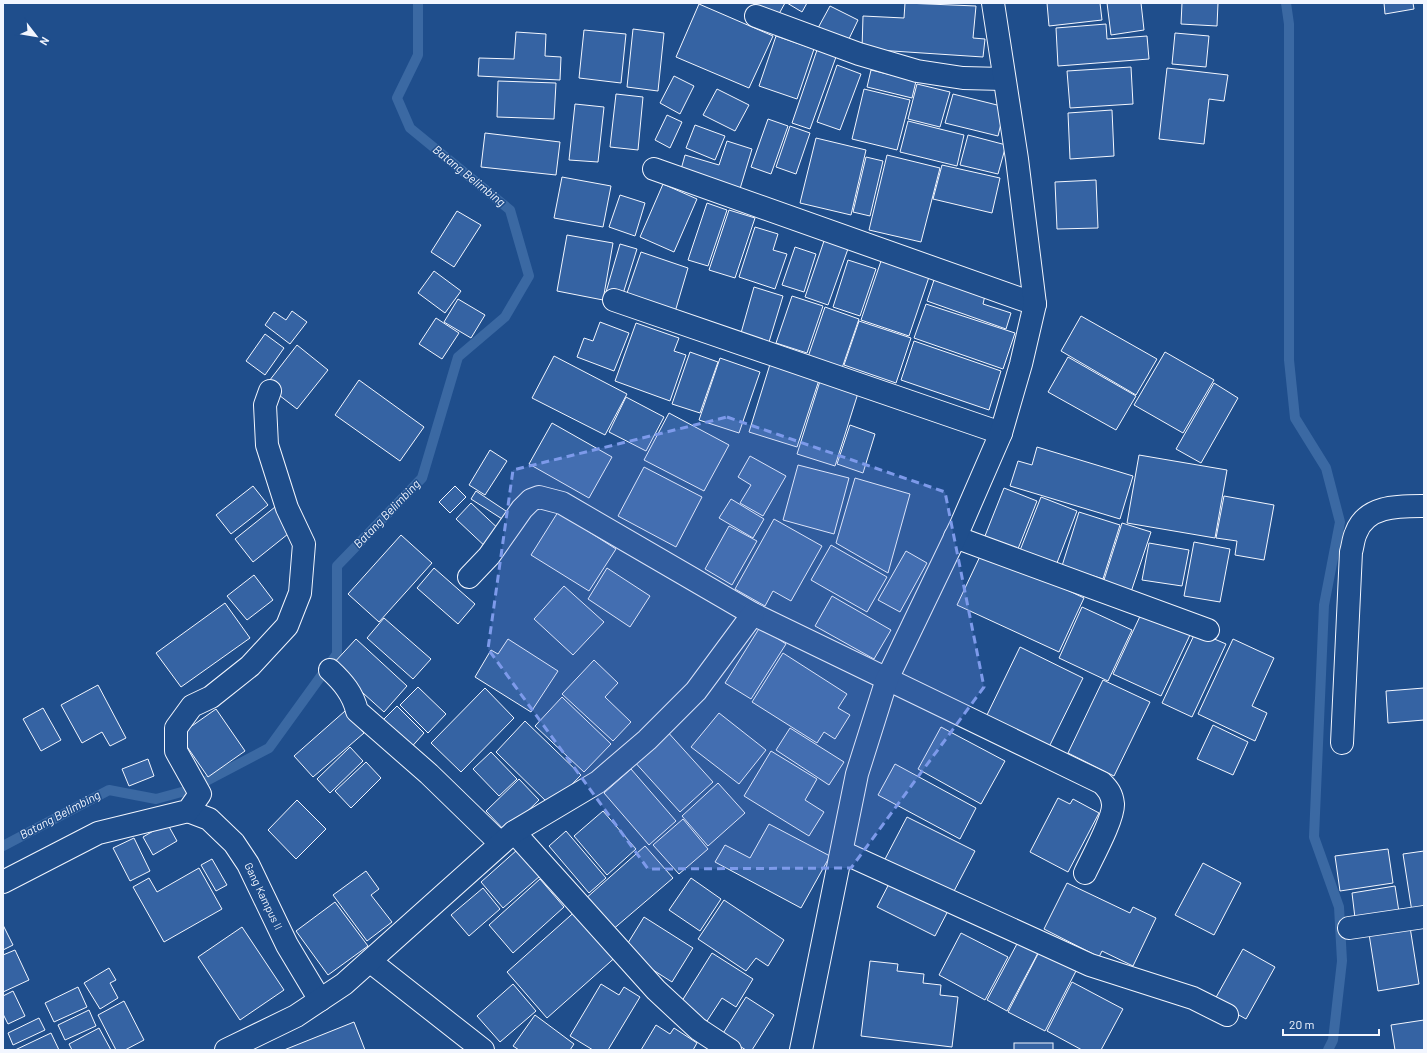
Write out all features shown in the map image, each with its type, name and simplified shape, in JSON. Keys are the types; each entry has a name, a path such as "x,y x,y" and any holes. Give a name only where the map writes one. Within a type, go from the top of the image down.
{"street":[{"path":"801,1050 857,774 887,679 955,537 1001,433 1035,304 1017,159 993,3"},
{"path":"756,16 858,54 917,71 963,78 1004,79"},
{"path":"654,169 1035,304"},
{"path":"614,300 1001,433"},
{"path":"3,882 98,833 194,803 176,751 176,728 192,706 211,697 250,666 287,626 300,593 304,544 287,508 267,445 265,405 270,391"},
{"path":"470,577 489,556 522,509 531,500 539,497 562,502 753,614 1102,783 1109,790 1113,804 1112,811 1086,873"},
{"path":"1342,743 1351,552 1356,532 1366,519 1379,510 1394,506 1424,506"},
{"path":"955,537 1208,630"},
{"path":"226,1050 296,1016 344,984 371,962 507,837 598,782 647,740 696,691 753,614"},
{"path":"330,670 349,690 355,702 357,711 429,774 507,837 656,990 698,1028 730,1050"},
{"name":"Gang Kampus II","path":"194,803 234,843 248,864 287,945 320,1000"},
{"path":"842,852 1090,965 1193,998 1227,1015"},
{"path":"1349,928 1424,917"},
{"path":"371,962 483,1050"}],"highlighted area":[{"path":"727,417 945,492 984,687 851,868 648,869 488,649 513,470"}],"building":[{"path":"755,3 785,3 775,21 752,8"},
{"path":"787,3 807,3 802,12"},
{"path":"905,3 976,6 973,38 985,39 983,57 862,49 863,16 904,18"},
{"path":"1047,3 1100,3 1102,20 1049,26"},
{"path":"1107,3 1141,3 1144,30 1111,35"},
{"path":"1182,3 1218,3 1217,26 1181,24"},
{"path":"1384,3 1413,3 1414,9 1385,14"},
{"path":"699,4 773,36 749,88 676,57"},
{"path":"830,6 858,20 847,43 818,28"},
{"path":"1106,24 1107,39 1147,36 1149,59 1058,66 1056,28"},
{"path":"633,29 664,33 658,91 627,87"},
{"path":"584,30 626,34 621,83 579,78"},
{"path":"516,32 546,34 545,56 561,57 560,80 478,76 479,58 514,59"},
{"path":"1175,33 1209,36 1206,67 1172,64"},
{"path":"776,36 814,49 797,99 759,86"},
{"path":"817,50 836,57 810,129 792,123"},
{"path":"837,65 861,74 840,130 817,122"},
{"path":"1131,67 1133,104 1070,108 1067,71"},
{"path":"1167,68 1228,75 1224,101 1209,99 1204,144 1159,139"},
{"path":"871,70 916,81 912,98 867,87"},
{"path":"674,76 694,86 680,114 660,103"},
{"path":"498,81 556,83 554,119 497,117"},
{"path":"917,84 950,92 940,127 908,119"},
{"path":"717,89 749,105 735,131 703,115"},
{"path":"864,89 910,100 897,150 852,139"},
{"path":"616,94 643,97 638,150 610,147"},
{"path":"953,94 1005,107 998,136 945,123"},
{"path":"575,104 604,107 598,162 569,160"},
{"path":"1112,110 1114,156 1070,159 1068,113"},
{"path":"667,115 682,122 670,148 655,140"},
{"path":"768,119 788,126 771,174 751,167"},
{"path":"908,121 964,135 957,166 900,152"},
{"path":"695,125 725,136 715,160 686,148"},
{"path":"790,126 810,133 796,174 776,167"},
{"path":"485,133 560,142 556,175 481,167"},
{"path":"968,135 1006,145 998,174 960,165"},
{"path":"816,138 866,150 851,215 800,203"},
{"path":"727,141 752,149 739,192 680,173 685,155 719,165"},
{"path":"887,155 940,168 921,242 869,230"},
{"path":"866,157 883,161 870,216 853,212"},
{"path":"942,165 1000,178 992,213 933,199"},
{"path":"562,177 611,186 603,227 554,218"},
{"path":"1096,180 1098,228 1057,229 1055,182"},
{"path":"663,184 697,199 674,252 640,237"},
{"path":"620,195 645,203 635,236 609,227"},
{"path":"707,203 727,210 708,266 688,260"},
{"path":"729,210 755,218 735,278 709,270"},
{"path":"457,211 481,225 454,267 431,252"},
{"path":"755,227 778,234 773,250 787,254 775,289 739,277"},
{"path":"567,235 613,243 603,300 557,291"},
{"path":"825,238 849,246 828,305 805,297"},
{"path":"620,244 637,249 622,297 606,292"},
{"path":"795,247 816,254 804,292 782,285"},
{"path":"641,252 688,268 675,312 626,296"},
{"path":"848,260 876,269 860,316 833,307"},
{"path":"881,261 929,277 909,336 861,320"},
{"path":"434,271 461,291 445,313 418,293"},
{"path":"936,274 986,291 983,304 1011,313 1006,329 927,301"},
{"path":"754,287 783,296 769,342 741,333"},
{"path":"792,296 823,306 807,353 776,343"},
{"path":"458,299 485,315 471,338 444,322"},
{"path":"926,304 1015,333 1003,369 914,338"},
{"path":"825,307 859,319 841,371 807,360"},
{"path":"292,311 307,322 290,344 265,325 274,312 286,320"},
{"path":"1081,316 1157,359 1136,395 1061,351"},
{"path":"436,318 459,333 442,359 419,344"},
{"path":"859,321 911,338 896,383 844,365"},
{"path":"600,322 629,333 614,371 577,357 584,338 593,341"},
{"path":"636,323 679,338 674,351 686,355 670,401 615,381"},
{"path":"265,334 284,348 265,375 246,361"},
{"path":"914,341 1001,371 989,410 901,380"},
{"path":"297,345 328,370 297,409 266,385"},
{"path":"690,352 718,362 700,413 672,404"},
{"path":"1165,352 1214,380 1183,433 1134,405"},
{"path":"554,356 627,394 605,435 532,398"},
{"path":"1068,357 1136,396 1116,430 1048,392"},
{"path":"720,358 760,372 739,433 699,420"},
{"path":"771,361 820,377 797,447 749,432"},
{"path":"821,378 859,390 835,466 797,454"},
{"path":"359,380 424,427 400,461 335,415"},
{"path":"1214,383 1238,398 1201,463 1176,449"},
{"path":"626,397 664,417 646,451 609,432"},
{"path":"669,413 729,445 704,491 644,460"},
{"path":"552,423 612,457 589,498 529,464"},
{"path":"850,425 875,434 863,473 837,464"},
{"path":"1037,447 1133,476 1120,519 1010,486 1018,461 1032,465"},
{"path":"490,450 507,461 485,495 469,485"},
{"path":"1139,455 1227,470 1215,538 1127,523"},
{"path":"750,456 786,476 763,516 740,503 751,485 738,477"},
{"path":"798,465 849,478 834,534 783,520"},
{"path":"644,467 702,497 676,547 618,516"},
{"path":"855,478 910,494 888,573 836,543"},
{"path":"253,486 268,505 231,534 216,515"},
{"path":"455,486 466,497 450,513 439,502"},
{"path":"1004,488 1037,501 1014,559 981,546"},
{"path":"476,491 515,517 510,524 471,499"},
{"path":"1224,496 1274,505 1264,560 1235,555 1237,541 1216,538"},
{"path":"1041,497 1077,511 1055,568 1019,553"},
{"path":"731,499 764,519 753,538 719,518"},
{"path":"471,503 504,534 489,550 456,519"},
{"path":"275,507 293,530 253,562 235,539"},
{"path":"558,512 616,549 589,591 531,555"},
{"path":"1079,512 1120,525 1103,579 1062,566"},
{"path":"774,519 822,546 791,601 773,591 765,606 735,589"},
{"path":"1122,523 1151,532 1131,592 1103,583"},
{"path":"729,526 757,541 732,585 705,569"},
{"path":"401,535 432,563 379,622 348,594"},
{"path":"1194,542 1230,549 1220,602 1184,596"},
{"path":"1149,543 1189,550 1182,586 1142,580"},
{"path":"831,545 887,577 867,612 811,580"},
{"path":"983,550 1084,598 1059,652 957,605"},
{"path":"906,551 927,563 900,612 878,600"},
{"path":"434,568 475,604 458,624 417,588"},
{"path":"607,568 650,596 630,627 588,599"},
{"path":"254,575 273,600 247,620 227,596"},
{"path":"564,586 604,622 573,655 534,619"},
{"path":"832,596 891,630 874,659 815,626"},
{"path":"225,603 250,638 181,687 156,653"},
{"path":"1082,607 1132,630 1108,681 1059,658"},
{"path":"1142,612 1190,635 1161,696 1113,674"},
{"path":"384,618 431,659 413,679 367,638"},
{"path":"760,627 786,644 751,699 725,683"},
{"path":"1196,631 1226,644 1192,717 1162,703"},
{"path":"356,639 407,686 384,712 332,665"},
{"path":"508,639 558,671 531,712 475,677 491,650 498,654"},
{"path":"1233,639 1274,658 1252,706 1267,713 1255,741 1198,714"},
{"path":"1020,647 1083,678 1049,747 986,717"},
{"path":"783,653 847,694 838,708 850,715 835,739 824,732 817,743 752,702"},
{"path":"594,660 618,683 605,697 631,722 613,741 562,694"},
{"path":"1103,680 1150,702 1114,776 1068,753"},
{"path":"98,685 126,738 110,746 102,732 82,743 61,705"},
{"path":"418,687 446,714 428,733 400,705"},
{"path":"485,688 514,718 461,772 431,743"},
{"path":"1424,688 1424,720 1388,723 1386,691"},
{"path":"562,697 611,744 584,772 535,726"},
{"path":"397,706 424,733 408,751 380,723"},
{"path":"43,708 61,740 41,751 23,719"},
{"path":"216,709 245,751 208,777 179,735"},
{"path":"345,711 364,733 313,777 294,756"},
{"path":"719,713 766,750 739,784 691,747"},
{"path":"525,721 581,775 551,806 496,752"},
{"path":"1213,725 1248,742 1233,775 1197,759"},
{"path":"941,727 1005,761 981,804 918,769"},
{"path":"790,728 844,762 829,785 776,750"},
{"path":"665,729 713,782 680,812 632,759"},
{"path":"350,747 363,761 330,793 317,779"},
{"path":"771,751 817,779 805,800 824,812 809,836 744,796"},
{"path":"491,752 517,779 499,796 473,769"},
{"path":"148,759 154,776 129,786 122,769"},
{"path":"366,762 381,778 351,808 335,791"},
{"path":"895,764 976,808 960,839 878,795"},
{"path":"631,769 676,821 649,845 604,793"},
{"path":"519,779 539,800 506,832 486,811"},
{"path":"718,783 745,813 708,846 682,816"},
{"path":"1058,798 1070,804 1073,799 1099,813 1068,872 1030,852"},
{"path":"297,800 326,829 296,859 268,830"},
{"path":"603,811 636,849 607,875 574,836"},
{"path":"907,817 975,851 952,895 884,861"},
{"path":"683,819 708,849 679,874 653,845"},
{"path":"167,823 177,841 153,855 143,837"},
{"path":"769,824 830,856 801,908 715,862 725,845 750,858"},
{"path":"566,831 606,878 589,893 549,846"},
{"path":"134,838 150,871 130,881 113,848"},
{"path":"645,846 673,878 611,931 584,900"},
{"path":"1388,849 1393,883 1340,891 1335,856"},
{"path":"517,850 540,876 503,908 481,882"},
{"path":"1424,851 1424,910 1412,912 1403,854"},
{"path":"212,859 227,885 216,891 201,865"},
{"path":"1203,863 1241,883 1214,935 1175,915"},
{"path":"199,868 222,909 164,942 133,887 149,878 157,892"},
{"path":"366,871 379,889 371,895 392,922 367,941 333,895"},
{"path":"691,878 721,899 700,931 669,910"},
{"path":"892,878 950,907 935,936 877,907"},
{"path":"540,879 564,907 513,953 489,925"},
{"path":"1067,883 1130,913 1133,907 1156,918 1133,966 1102,951 1099,957 1044,929"},
{"path":"1395,886 1399,912 1355,918 1352,893"},
{"path":"483,888 500,909 469,936 451,915"},
{"path":"724,900 784,940 768,966 756,958 746,971 698,939"},
{"path":"335,902 368,946 328,975 296,931"},
{"path":"579,908 619,954 547,1018 507,972"},
{"path":"644,917 693,948 672,982 623,951"},
{"path":"3,925 13,945 3,950"},
{"path":"242,927 284,990 240,1020 198,957"},
{"path":"1410,927 1419,984 1378,991 1369,934"},
{"path":"961,933 1008,957 985,1000 939,975"},
{"path":"1018,942 1038,953 1007,1011 987,1000"},
{"path":"1243,949 1275,967 1246,1019 1214,1001"},
{"path":"15,950 29,980 3,992 3,955"},
{"path":"1039,952 1076,971 1045,1031 1008,1012"},
{"path":"712,953 753,979 736,1007 722,998 707,1021 680,1004"},
{"path":"870,961 898,964 897,971 924,974 923,983 941,985 940,995 958,997 952,1047 861,1036"},
{"path":"109,968 116,980 110,983 118,998 100,1009 84,983"},
{"path":"1072,982 1123,1009 1101,1050 1082,1050 1047,1031"},
{"path":"513,984 536,1011 500,1042 477,1016"},
{"path":"601,984 619,995 624,987 640,997 608,1050 593,1050 570,1036"},
{"path":"78,987 87,1007 54,1022 45,1003"},
{"path":"13,991 25,1016 8,1024 3,1014 3,996"},
{"path":"746,997 774,1015 752,1050 746,1050 722,1035"},
{"path":"124,1001 144,1040 125,1050 116,1050 98,1015"},
{"path":"89,1010 96,1026 65,1040 58,1025"},
{"path":"535,1015 574,1044 570,1050 519,1050 513,1046"},
{"path":"39,1018 45,1030 13,1045 8,1033"},
{"path":"1424,1020 1424,1050 1395,1050 1391,1025"},
{"path":"354,1022 365,1050 284,1050"},
{"path":"656,1025 670,1034 674,1028 697,1043 693,1050 641,1050"},
{"path":"99,1028 111,1050 72,1050 69,1044"},
{"path":"51,1033 59,1050 15,1050"},
{"path":"1014,1043 1053,1043 1053,1050 1014,1050"}],"waterway":[{"name":"Batang Belimbing","path":"3,846 109,790 156,799 189,790 269,748 337,654 337,566 422,478 458,357 505,317 529,276 510,210 410,128 397,98 418,55 418,3"},
{"path":"1286,3 1289,24 1289,360 1295,418 1326,468 1340,522 1324,605 1314,837 1339,907 1342,961 1333,1040 1328,1050"}]}
